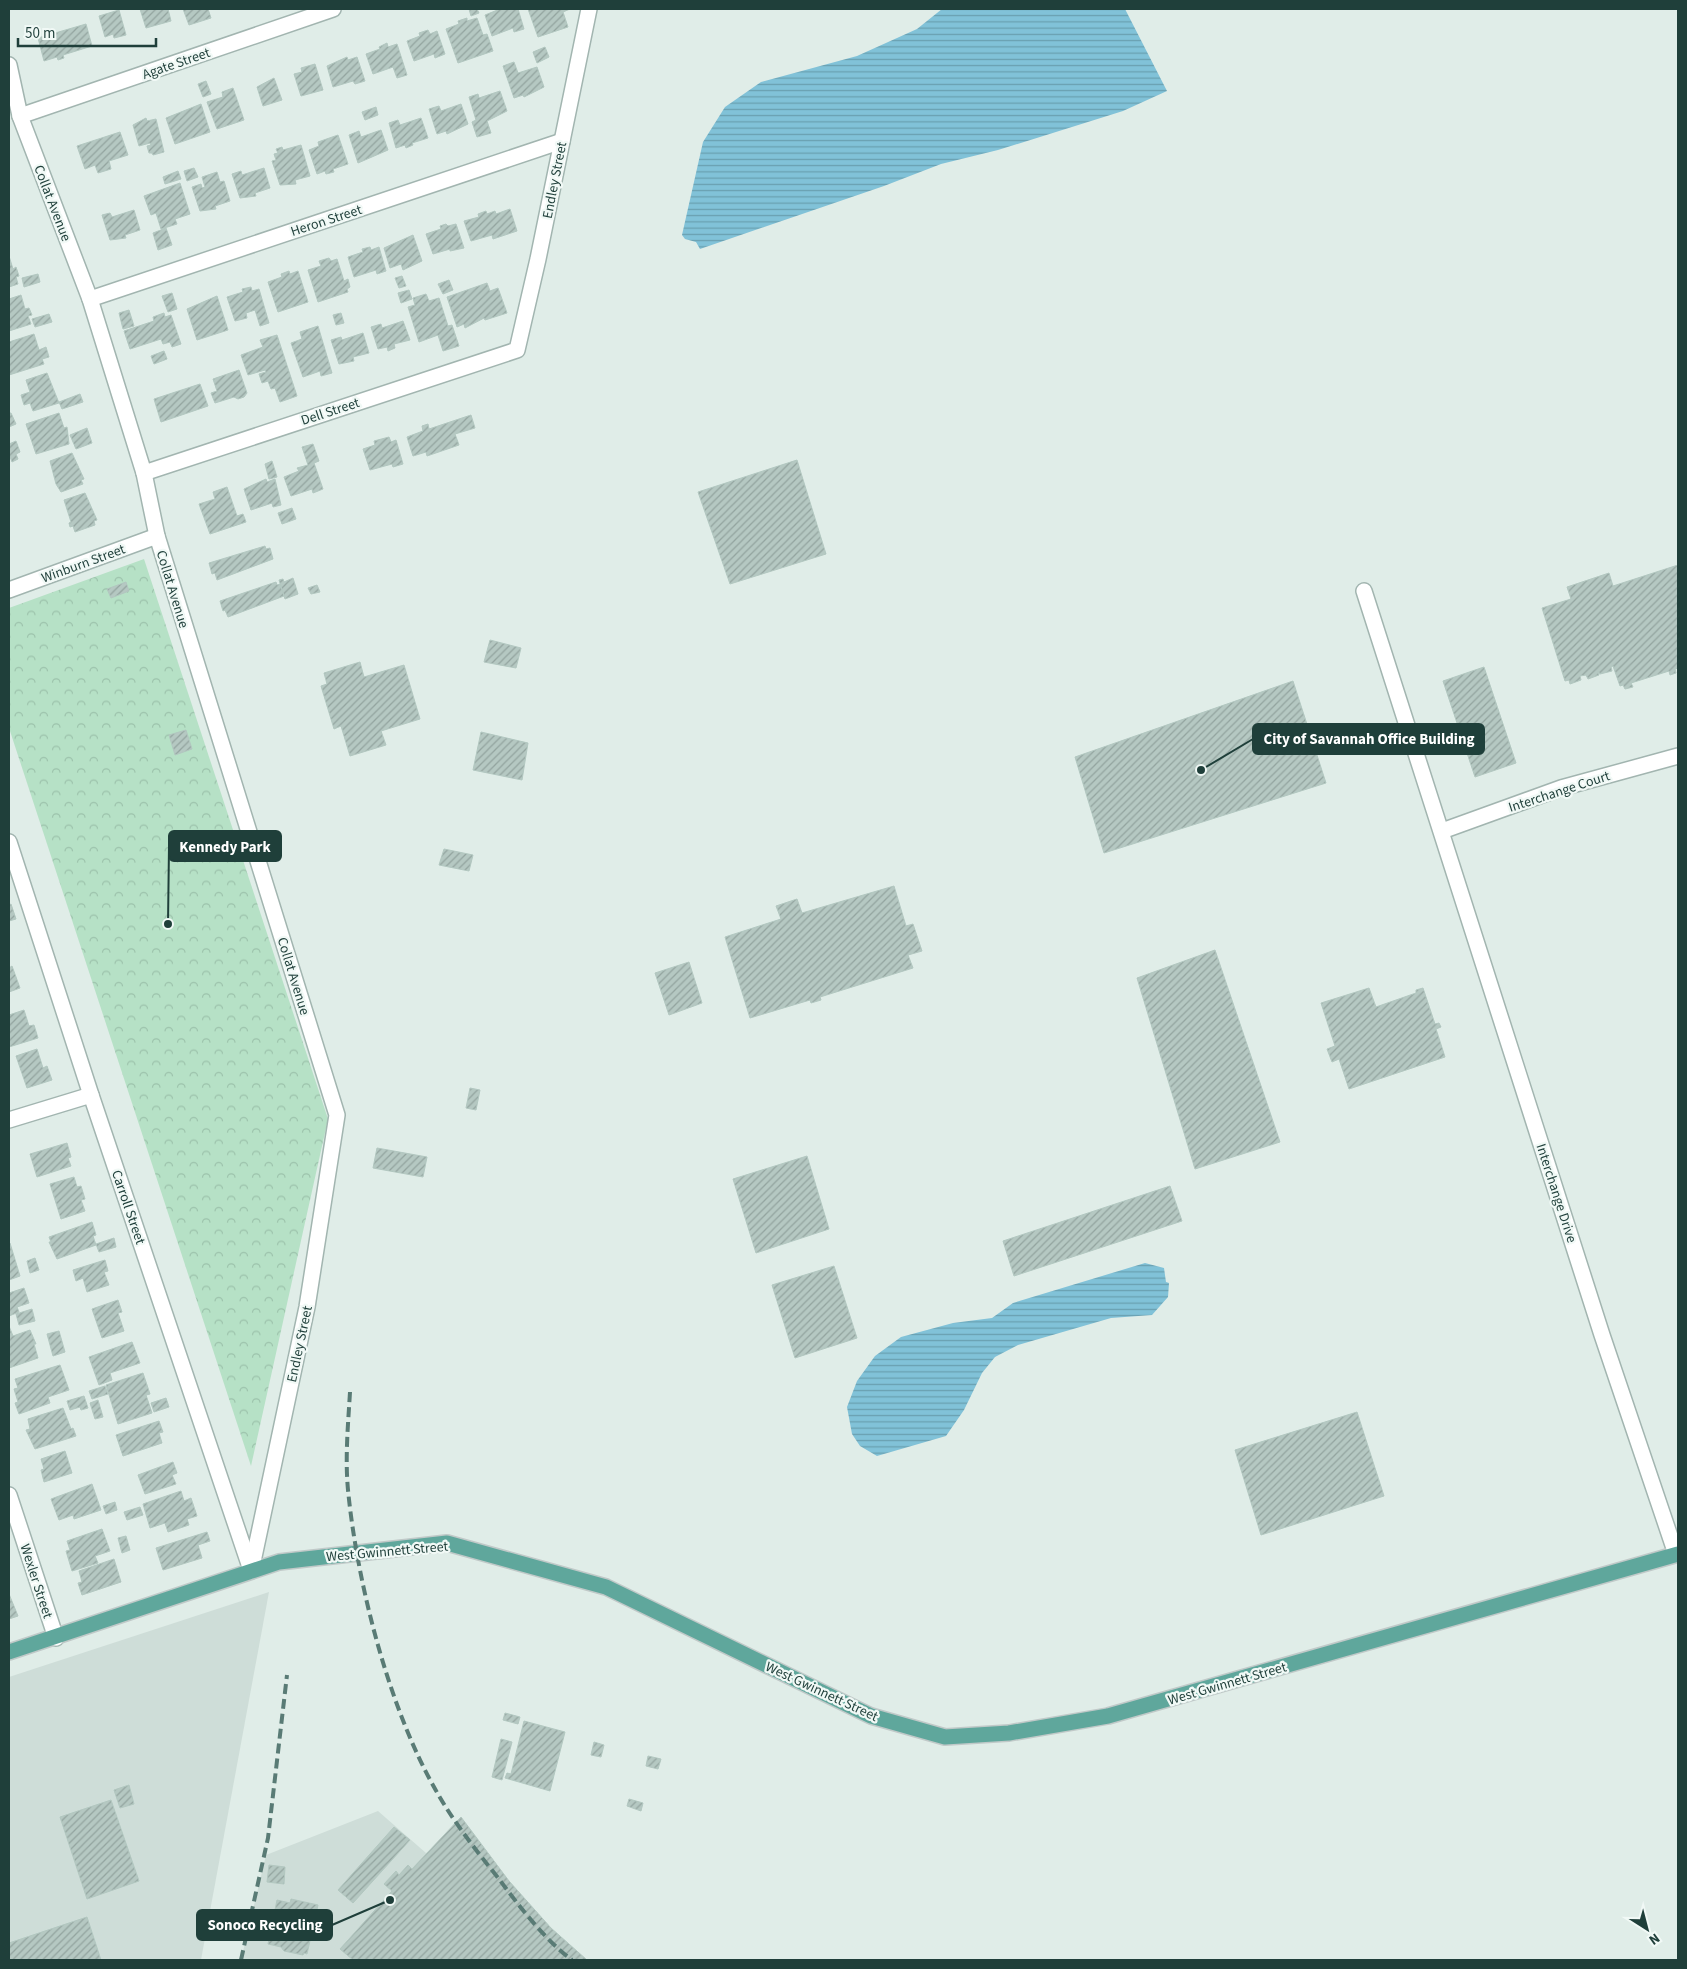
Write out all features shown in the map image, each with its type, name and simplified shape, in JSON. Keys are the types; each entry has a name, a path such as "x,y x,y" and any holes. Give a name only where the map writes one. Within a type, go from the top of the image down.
{"main road":[{"name":"West Gwinnett Street","path":"9,1652 56,1638 279,1562 447,1543 606,1587 872,1716 945,1737 1009,1733 1108,1716 1456,1619 1677,1554"}],"street":[{"name":"Agate Street","path":"20,116 332,9"},
{"name":"Endley Street","path":"517,350 538,260 589,9"},
{"name":"Collat Avenue","path":"9,65 20,116 90,299 144,472 157,536 337,1115"},
{"name":"Heron Street","path":"90,299 562,141"},
{"name":"Dell Street","path":"144,472 517,350"},
{"name":"Winburn Street","path":"9,590 157,536"},
{"name":"Interchange Drive","path":"1364,591 1602,1335 1677,1554"},
{"name":"Interchange Court","path":"1442,831 1561,788 1678,756"},
{"name":"Carroll Street","path":"9,842 91,1095 251,1571"},
{"path":"9,1120 91,1095"},
{"name":"Endley Street","path":"251,1571 307,1307 337,1115"},
{"name":"Wexler Street","path":"9,1495 56,1638"}],"shaded area":[{"path":"269,1592 201,1960 9,1960 9,1677"},
{"path":"378,1811 426,1853 461,1823 561,1944 586,1960 241,1960 266,1855"}],"green space":[{"path":"144,559 328,1119 251,1466 9,728 9,608"}],"water":[{"path":"942,9 1125,9 1167,91 1123,111 998,150 941,164 884,186 700,249 696,242 685,239 682,235 703,142 725,107 761,82 857,56 917,29"},
{"path":"1145,1263 1164,1268 1166,1282 1169,1283 1168,1297 1152,1315 1111,1318 1018,1345 995,1357 982,1373 964,1410 946,1436 877,1456 860,1446 852,1434 847,1407 857,1381 875,1356 901,1337 953,1323 992,1318 1013,1303"}],"building":[{"path":"140,9 168,9 171,21 146,28"},
{"path":"183,9 208,9 211,18 189,25"},
{"path":"469,9 477,9 479,13 471,16"},
{"path":"500,9 518,9 524,29 514,32 513,28 492,36 485,15"},
{"path":"528,9 570,9 563,12 568,27 538,37"},
{"path":"119,10 126,35 114,38 113,34 105,37 99,16"},
{"path":"467,18 467,21 477,18 483,35 487,34 493,51 458,63 446,29 459,24 458,21"},
{"path":"86,24 92,46 63,55 64,58 58,60 57,57 44,61 38,38"},
{"path":"428,30 430,34 437,31 445,54 435,58 434,54 414,61 407,41 420,36 419,33"},
{"path":"387,43 388,47 397,44 407,75 397,78 393,67 373,74 366,54 380,49 379,47"},
{"path":"545,47 549,57 537,63 533,52"},
{"path":"347,57 348,60 357,57 365,81 355,84 353,81 333,87 327,66"},
{"path":"514,62 518,73 537,67 544,87 524,97 523,95 514,98 503,66"},
{"path":"315,64 323,90 301,96 294,74 302,72 301,68"},
{"path":"274,78 282,100 263,106 257,87"},
{"path":"206,81 211,94 203,97 198,84"},
{"path":"233,88 244,120 217,129 207,102 223,97 222,92"},
{"path":"500,91 507,111 487,121 491,133 477,137 472,122 476,120 469,97 478,94 479,98"},
{"path":"201,104 210,132 175,144 166,118"},
{"path":"461,104 468,124 447,134 446,131 437,134 429,109 439,106 441,111"},
{"path":"376,107 378,115 365,120 362,112"},
{"path":"146,118 147,121 156,119 164,152 153,155 149,153 147,146 151,145 150,143 139,146 133,125"},
{"path":"421,118 428,138 412,143 413,145 406,148 405,145 396,148 389,123 398,120 400,125"},
{"path":"381,130 388,150 358,163 349,135 359,131 361,137"},
{"path":"120,132 128,155 109,161 111,169 98,173 95,165 85,169 77,146"},
{"path":"338,135 348,164 333,169 334,172 326,174 325,171 317,174 309,150 319,146 318,142"},
{"path":"301,145 310,176 295,180 296,184 280,185 272,161 276,160 274,154 278,153 276,149 282,147 283,150"},
{"path":"194,168 198,177 187,181 184,171"},
{"path":"264,168 270,188 255,193 256,196 240,198 232,174 241,171 242,175"},
{"path":"178,171 181,179 165,184 163,177"},
{"path":"217,172 220,182 224,181 230,201 215,206 216,209 200,211 192,187 201,184 202,188 205,187 202,177"},
{"path":"180,183 190,214 175,219 177,224 161,229 156,213 151,215 144,196"},
{"path":"510,209 517,231 493,239 492,235 471,241 464,221 479,217 478,214 486,211 487,214 495,211 496,214"},
{"path":"134,210 140,230 125,235 126,238 110,240 102,215 110,213 112,217"},
{"path":"446,224 448,226 456,224 464,248 450,251 450,249 433,254 426,234 441,229 440,226"},
{"path":"166,228 172,245 158,250 153,233"},
{"path":"413,235 422,261 403,270 401,264 390,268 384,248"},
{"path":"370,247 371,250 379,247 386,271 377,274 376,270 354,277 348,257 363,252 362,249"},
{"path":"9,256 13,269 16,267 19,276 16,277 18,284 9,287"},
{"path":"329,258 331,261 337,259 344,281 348,279 350,287 347,289 348,292 318,302 308,270 321,266 319,261"},
{"path":"289,271 290,274 298,271 308,302 278,312 268,282 282,277 281,274"},
{"path":"38,274 40,282 24,287 22,278"},
{"path":"402,276 406,286 399,288 395,278"},
{"path":"449,280 453,290 443,294 438,284"},
{"path":"487,283 490,291 498,288 507,313 485,320 484,318 465,328 464,324 457,327 447,297"},
{"path":"251,287 252,291 259,289 269,323 260,326 255,310 246,313 247,318 235,321 227,297 243,292 242,289"},
{"path":"409,290 412,299 401,303 398,293"},
{"path":"172,293 177,309 168,312 162,296"},
{"path":"426,294 429,301 439,298 448,326 452,325 459,346 443,351 438,335 419,342 408,307 415,305 413,298"},
{"path":"21,295 25,309 29,308 32,315 28,316 31,324 9,331 9,299"},
{"path":"217,296 228,330 197,340 187,309"},
{"path":"129,310 134,326 123,329 119,313"},
{"path":"164,313 165,317 171,315 181,344 172,347 170,342 163,344 161,339 130,349 124,331 154,321 153,317"},
{"path":"341,313 344,323 336,325 333,315"},
{"path":"49,314 52,322 35,327 32,319"},
{"path":"403,321 410,340 394,344 395,348 388,351 387,347 378,349 371,327 381,324 382,328"},
{"path":"318,326 332,373 321,376 320,371 303,377 291,343 302,339 300,332"},
{"path":"363,333 369,353 353,357 354,361 339,364 331,340 341,337 342,340"},
{"path":"34,334 39,350 46,347 49,357 42,359 44,364 9,375 9,342"},
{"path":"277,335 297,396 280,402 275,388 271,389 268,381 262,383 259,374 266,372 265,370 248,375 241,355 263,347 260,340"},
{"path":"164,351 167,359 154,364 151,356"},
{"path":"239,370 247,393 244,397 238,399 234,397 215,403 211,393 217,391 213,379"},
{"path":"47,373 59,403 33,411 30,403 24,405 21,395 30,392 26,380"},
{"path":"200,384 208,406 161,422 154,399"},
{"path":"80,394 83,402 62,409 59,402"},
{"path":"9,413 11,413 16,424 9,427"},
{"path":"59,413 64,428 67,427 69,444 36,454 26,424"},
{"path":"471,415 475,428 455,434 459,445 427,456 426,452 413,456 407,437 423,431 422,426 428,424 429,429"},
{"path":"87,428 92,443 76,449 70,435"},
{"path":"389,437 391,442 396,440 403,464 393,467 392,464 370,470 363,449 375,445 374,441"},
{"path":"16,441 20,452 16,454 18,459 12,462 9,454 9,444"},
{"path":"313,444 319,461 314,463 323,489 313,493 312,489 291,496 284,477 299,471 297,468 308,465 302,447"},
{"path":"72,453 84,479 81,480 83,484 61,492 56,484 50,461"},
{"path":"797,460 826,554 730,584 698,492"},
{"path":"272,461 277,477 269,479 265,464"},
{"path":"266,479 267,482 275,479 281,505 273,507 272,503 251,510 244,489"},
{"path":"227,487 237,516 243,514 246,522 210,534 199,504 215,499 213,492"},
{"path":"85,493 97,520 94,521 95,525 75,532 73,526 70,527 69,523 71,522 64,500"},
{"path":"292,508 296,519 282,524 278,513"},
{"path":"265,546 266,549 270,548 273,559 217,580 215,573 212,574 209,563"},
{"path":"1678,565 1678,668 1675,669 1676,673 1670,675 1669,671 1631,683 1633,687 1625,689 1623,685 1620,686 1613,666 1611,667 1612,671 1600,674 1598,671 1599,675 1588,679 1586,675 1580,676 1581,680 1570,684 1569,680 1565,681 1542,608 1571,599 1567,587 1609,573 1613,586"},
{"path":"293,578 298,594 285,599 279,580 283,579 284,582"},
{"path":"126,582 129,591 111,598 107,589"},
{"path":"276,582 277,585 280,584 284,596 228,617 225,610 223,611 220,601"},
{"path":"317,585 320,592 311,594 308,588"},
{"path":"490,640 521,648 516,668 484,662"},
{"path":"360,662 364,677 404,665 420,719 381,731 386,745 350,756 341,726 334,729 321,686 327,684 324,673"},
{"path":"1484,667 1516,763 1475,777 1443,681"},
{"path":"1293,681 1326,783 1104,853 1075,757"},
{"path":"186,730 192,749 175,755 169,735"},
{"path":"481,732 528,743 522,780 473,770"},
{"path":"444,849 473,855 469,871 439,865"},
{"path":"894,886 906,926 913,924 922,951 908,955 913,968 820,997 821,1000 811,1003 810,1000 750,1018 725,937 781,919 776,906 797,899 802,913"},
{"path":"11,904 16,919 9,921 9,905"},
{"path":"1215,950 1280,1142 1195,1169 1137,978"},
{"path":"689,962 702,1003 669,1015 655,973"},
{"path":"12,966 20,988 9,992 9,968"},
{"path":"1369,988 1376,1007 1416,993 1416,990 1423,988 1435,1024 1439,1023 1441,1027 1436,1029 1445,1057 1349,1089 1339,1059 1332,1062 1327,1049 1335,1046 1321,1003"},
{"path":"24,1010 29,1026 34,1025 38,1038 9,1047 9,1015"},
{"path":"37,1049 43,1068 47,1066 52,1080 27,1088 16,1056"},
{"path":"470,1088 480,1090 476,1110 466,1108"},
{"path":"67,1143 71,1157 68,1158 71,1166 37,1177 30,1154"},
{"path":"377,1148 427,1157 423,1177 373,1168"},
{"path":"807,1156 829,1229 756,1253 733,1179"},
{"path":"74,1177 77,1187 81,1186 85,1199 81,1200 85,1211 61,1219 50,1184"},
{"path":"1170,1186 1182,1221 1014,1276 1003,1241"},
{"path":"92,1222 96,1235 93,1236 96,1245 57,1259 49,1242 51,1242 49,1237"},
{"path":"114,1238 116,1247 99,1252 96,1244"},
{"path":"9,1244 20,1276 9,1280"},
{"path":"35,1258 39,1270 30,1273 27,1261"},
{"path":"105,1260 108,1271 104,1272 109,1285 87,1292 83,1278 76,1281 73,1270"},
{"path":"834,1266 857,1338 795,1358 772,1285"},
{"path":"24,1288 29,1303 17,1307 19,1312 9,1316 9,1293"},
{"path":"118,1300 122,1312 118,1313 124,1331 102,1338 92,1309"},
{"path":"32,1309 35,1321 19,1325 16,1314"},
{"path":"9,1326 13,1336 30,1330 36,1344 34,1344 38,1358 9,1368"},
{"path":"59,1331 65,1352 53,1356 47,1334"},
{"path":"132,1342 140,1363 110,1373 112,1380 99,1385 89,1357"},
{"path":"60,1365 69,1390 48,1397 50,1403 19,1414 15,1403 18,1402 14,1389 18,1388 15,1379"},
{"path":"143,1373 150,1394 146,1395 152,1413 118,1424 106,1385"},
{"path":"105,1386 108,1394 92,1399 89,1391"},
{"path":"84,1396 88,1408 81,1410 80,1407 70,1410 67,1401"},
{"path":"166,1398 169,1407 154,1412 151,1403"},
{"path":"98,1400 103,1417 95,1419 90,1403"},
{"path":"63,1408 71,1429 73,1428 76,1436 35,1449 26,1430 30,1429 28,1419"},
{"path":"1357,1412 1384,1496 1261,1535 1235,1450"},
{"path":"159,1421 163,1432 159,1433 162,1443 123,1456 116,1435"},
{"path":"65,1451 72,1473 44,1482 41,1470 44,1469 41,1459"},
{"path":"173,1462 177,1473 172,1475 176,1484 145,1494 138,1475"},
{"path":"92,1484 101,1510 74,1519 73,1515 59,1520 51,1499"},
{"path":"181,1491 184,1501 191,1498 197,1516 187,1519 189,1525 168,1532 165,1523 150,1528 143,1504"},
{"path":"115,1502 117,1510 106,1514 103,1506"},
{"path":"140,1507 143,1515 127,1520 124,1512"},
{"path":"102,1529 110,1551 95,1556 98,1563 72,1571 66,1551 70,1550 67,1541"},
{"path":"207,1532 210,1541 198,1545 202,1558 163,1570 156,1548"},
{"path":"126,1536 130,1550 122,1553 118,1538"},
{"path":"114,1559 121,1582 82,1595 78,1583 82,1582 79,1571"},
{"path":"9,1594 18,1616 9,1619"},
{"path":"505,1713 520,1717 518,1724 503,1720"},
{"path":"524,1721 565,1732 550,1791 505,1778 507,1773 511,1774"},
{"path":"501,1739 512,1742 502,1780 492,1777"},
{"path":"594,1742 604,1745 601,1757 591,1755"},
{"path":"648,1756 661,1759 658,1769 646,1766"},
{"path":"129,1785 134,1804 120,1808 114,1790"},
{"path":"629,1799 643,1803 641,1811 627,1806"},
{"path":"111,1800 139,1881 87,1899 60,1817"},
{"path":"461,1817 509,1881 551,1928 587,1960 353,1960 340,1949 392,1891 384,1884 396,1871 399,1875 408,1865 412,1869"},
{"path":"394,1827 410,1840 353,1903 338,1890"},
{"path":"269,1865 285,1867 284,1884 267,1882"},
{"path":"291,1899 318,1905 307,1954 304,1953 303,1955 284,1951 281,1947 268,1944 277,1900 290,1903"},
{"path":"87,1917 101,1960 9,1960 9,1943"}],"railway":[{"path":"350,1392 347,1466 352,1526 367,1603 377,1642 402,1719 434,1787 456,1823 533,1922 552,1943 572,1960"},
{"path":"241,1960 268,1838 287,1675"}],"place":[{"name":"City of Savannah Office Building","path":"1201,770"},
{"name":"Kennedy Park","path":"168,924"},
{"name":"Sonoco Recycling","path":"390,1900"}]}
